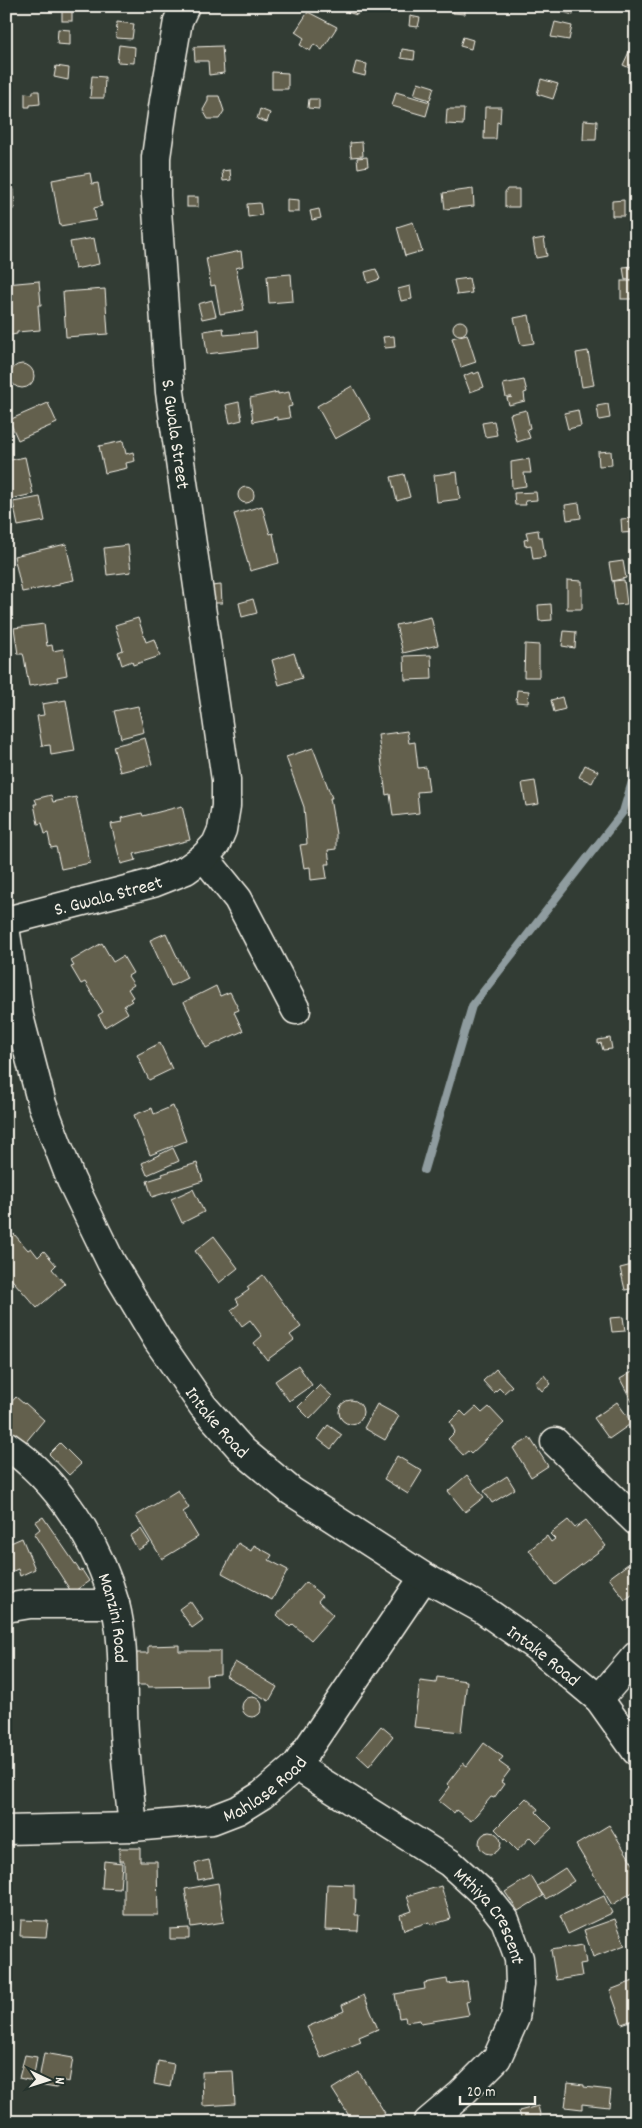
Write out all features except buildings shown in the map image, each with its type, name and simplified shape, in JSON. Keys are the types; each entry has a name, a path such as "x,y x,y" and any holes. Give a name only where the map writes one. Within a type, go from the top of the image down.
{"street":[{"name":"S. Gwala Street","path":"6,921 153,883 186,870 204,857 216,844 222,830 226,806 226,780 170,392 156,196 156,158 164,101 178,21 185,6"},
{"path":"204,857 238,899 296,1010"},
{"name":"Intake Road","path":"6,934 22,1024 42,1104 67,1171 111,1262 158,1341 203,1406 243,1451 291,1492 424,1577 484,1610 538,1648 599,1699 636,1751"},
{"path":"555,1442 636,1521"},
{"name":"Manzini Road","path":"6,1444 50,1483 80,1522 115,1604 121,1635 124,1732 133,1827"},
{"name":"Mahlase Road","path":"6,1830 133,1827 212,1820 238,1810 262,1795 296,1766 424,1577"},
{"path":"6,1608 30,1604 115,1604"},
{"path":"599,1699 636,1656"},
{"name":"Mthiya Crescent","path":"296,1766 450,1863 486,1894 505,1920 519,1958 520,1984 515,2018 497,2058 462,2094 428,2122"}],"waterway":[{"path":"424,1170 472,1006 623,812 636,768"}]}
